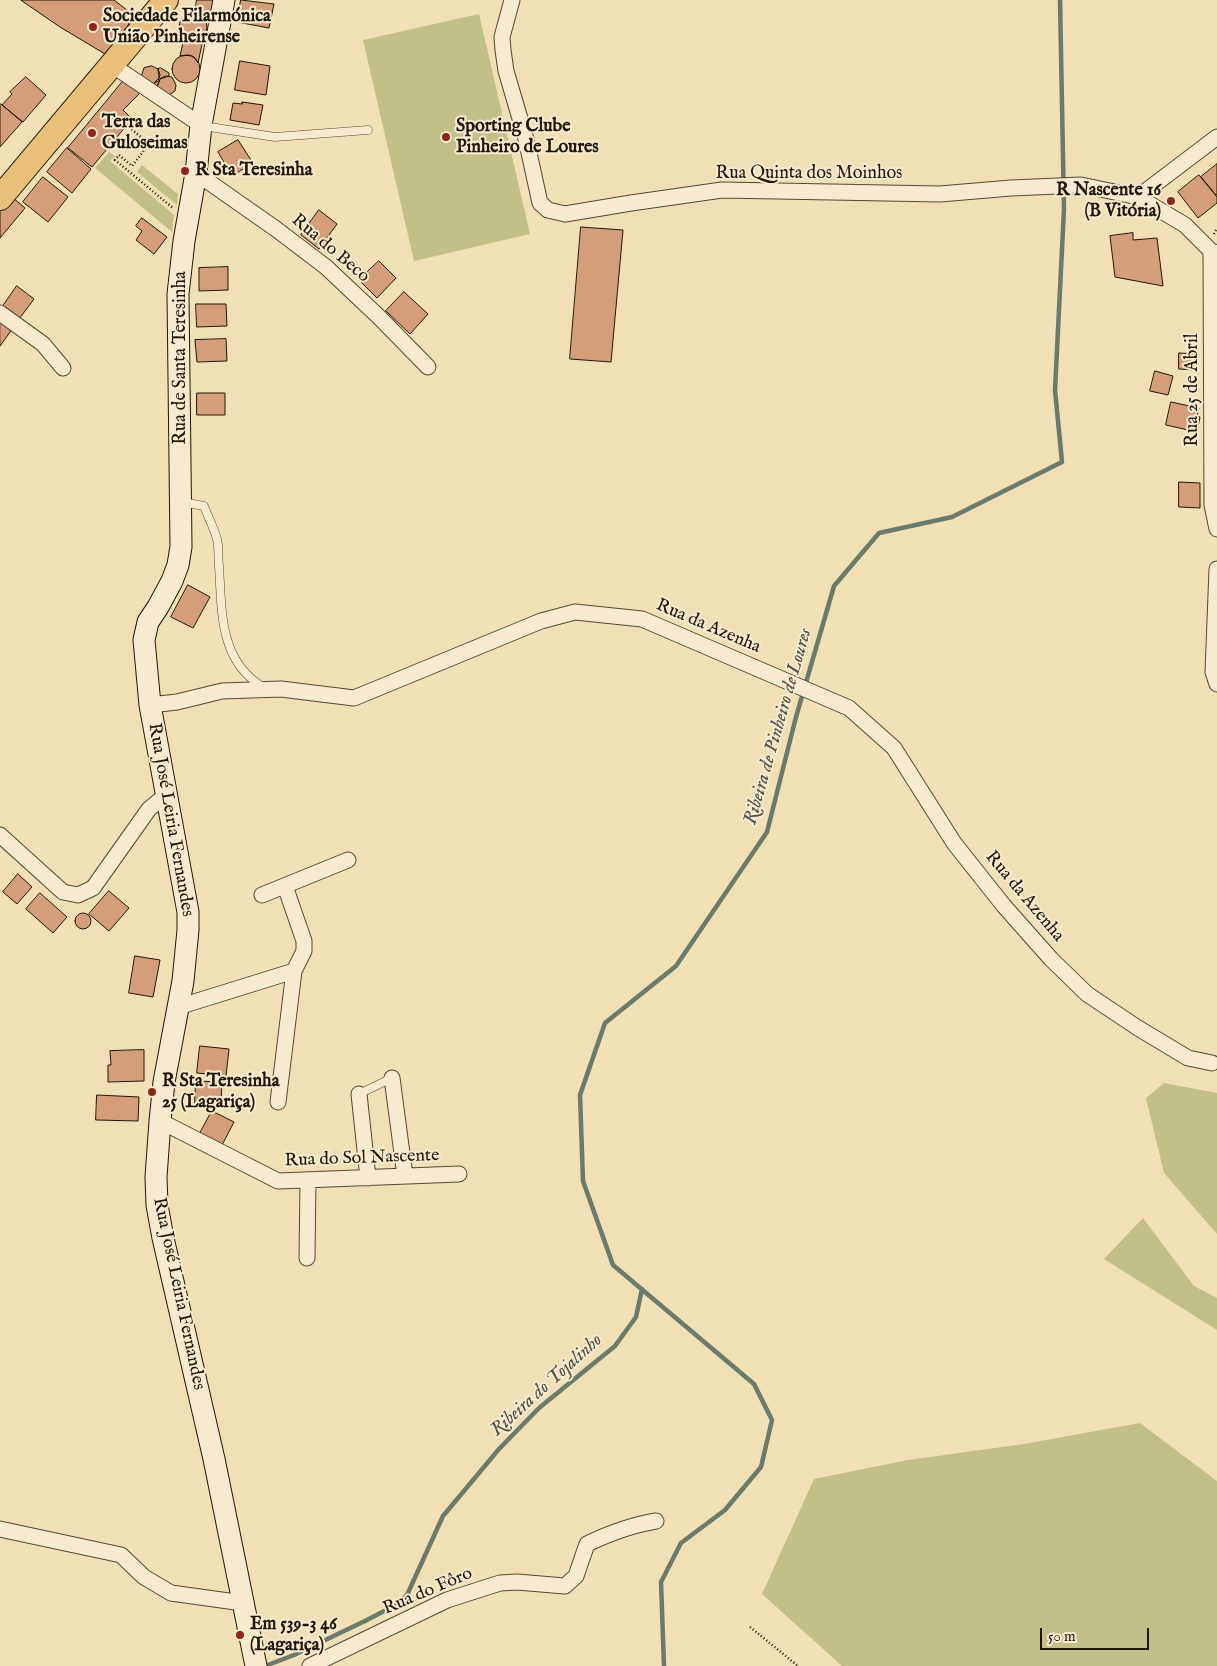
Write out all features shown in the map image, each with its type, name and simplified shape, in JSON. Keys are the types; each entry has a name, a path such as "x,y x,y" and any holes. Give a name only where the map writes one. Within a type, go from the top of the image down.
{"main road":[{"path":"0,198 166,0"},
{"name":"Rua de Santa Teresinha","path":"148,622 163,598 178,565 181,547 178,294 187,219 196,174 201,125 224,0"},
{"name":"Rua José Leiria Fernandes","path":"148,622 144,640 150,706 188,912 183,981 164,1082 156,1177 157,1205 214,1460 255,1662"}],"street":[{"name":"Rua Quinta dos Moinhos","path":"512,0 502,37 505,64 526,139 540,204 548,210 565,214 722,190 940,194 1081,185 1138,196"},
{"path":"112,64 201,125"},
{"path":"1214,252 1185,225 1138,196 1217,137"},
{"name":"Rua do Beco","path":"196,174 276,229 326,267 379,317 428,368"},
{"name":"Rua 25 de Abril","path":"1214,252 1215,389 1212,505 1217,529"},
{"path":"0,313 43,344 63,368"},
{"path":"1217,569 1213,672 1217,684"},
{"name":"Rua da Azenha","path":"150,706 222,691 281,689 354,698 550,619 574,612 642,619 849,708 894,748 954,843 1004,906 1051,959 1086,994 1188,1058 1212,1063"},
{"path":"0,835 63,892 78,895 92,888 149,809 166,795"},
{"path":"262,895 348,860"},
{"path":"278,1102 294,971 304,951 304,941 285,886"},
{"path":"178,1007 294,971"},
{"path":"392,1078 406,1176"},
{"path":"359,1094 368,1178"},
{"name":"Rua do Sol Nascente","path":"160,1121 278,1181 459,1174"},
{"path":"307,1258 308,1180"},
{"name":"Rua do Fôro","path":"310,1666 447,1600 500,1583 517,1582 565,1586 576,1576 588,1544 608,1534 656,1521"},
{"path":"0,1529 121,1555 144,1577 171,1593 243,1603"}],"lane":[{"path":"201,125 275,137 368,130"},
{"path":"181,502 204,506 217,539 224,630 231,651 239,667 252,681 267,690"},
{"path":"359,1094 392,1078"}],"path":[{"path":"128,127 149,144 132,166 119,155 114,160 187,219"},
{"path":"750,1627 798,1666"}],"shaded area":[{"name":"Sporting Clube Pinheiro de Loures","path":"479,14 530,234 414,261 363,40"},
{"path":"109,152 115,156 110,161 174,215 172,232 95,168"},
{"path":"142,165 178,194 177,205 137,172"},
{"path":"1164,1083 1217,1093 1217,1234 1164,1173 1146,1098"},
{"path":"1143,1218 1194,1286 1217,1298 1217,1330 1104,1259"},
{"path":"1140,1423 1217,1481 1217,1666 842,1666 762,1594 814,1479 908,1460 1024,1444"}],"building":[{"name":"Sociedade Filarmónica União Pinheirense","path":"21,0 114,0 132,14 128,26 105,54 60,27"},
{"path":"197,0 214,0 211,13 195,10"},
{"path":"241,0 274,4 269,28 237,22"},
{"path":"193,13 203,17 207,27 203,37 193,41 183,37 179,27 183,17"},
{"path":"204,35 198,63 190,55 180,56 184,38 192,41 201,39"},
{"path":"186,55 196,59 200,69 196,79 186,83 176,79 172,69 176,59"},
{"path":"240,61 270,66 266,95 235,90"},
{"path":"152,66 158,69 160,75 158,81 153,84 141,77 144,68"},
{"path":"161,68 169,73 169,76 160,79 157,87 153,84 159,78 158,69"},
{"path":"166,76 172,77 176,85 175,91 169,95 157,87 160,79"},
{"path":"26,77 46,95 23,122 2,105 12,94 10,92"},
{"path":"124,80 140,93 123,110 132,119 92,167 68,148"},
{"path":"242,102 263,105 259,125 230,120 233,103 242,104"},
{"path":"0,105 22,122 0,147"},
{"path":"238,140 253,163 232,176 218,152"},
{"path":"67,148 91,169 72,193 47,172"},
{"path":"1217,164 1217,195 1216,195 1201,177"},
{"path":"1199,175 1217,197 1217,203 1198,218 1178,192"},
{"path":"43,177 68,197 48,222 23,202"},
{"path":"12,197 25,208 0,238 0,212"},
{"path":"319,210 337,224 319,249 301,235"},
{"path":"142,218 167,237 154,254 136,240 142,231 136,226"},
{"path":"581,227 623,230 611,362 570,359"},
{"path":"1133,233 1133,240 1157,238 1163,286 1115,277 1110,236"},
{"path":"379,261 396,278 377,298 359,280"},
{"path":"228,267 228,290 199,291 199,268"},
{"path":"17,286 34,299 19,319 3,306"},
{"path":"404,292 428,314 410,334 386,311"},
{"path":"196,304 226,304 227,326 197,327"},
{"path":"0,318 13,328 0,346"},
{"path":"226,339 227,361 197,362 195,340"},
{"path":"1179,353 1198,354 1197,370 1179,369"},
{"path":"1155,371 1173,376 1168,395 1150,391"},
{"path":"197,393 225,393 225,415 197,415"},
{"path":"1171,402 1199,408 1197,416 1200,417 1197,432 1166,425"},
{"path":"1179,482 1200,483 1200,508 1179,507"},
{"path":"188,585 210,597 193,628 171,617"},
{"path":"18,874 32,887 17,904 3,892"},
{"path":"109,891 129,908 109,931 89,914"},
{"path":"40,893 67,917 53,933 26,909"},
{"path":"83,913 91,921 83,929 75,921"},
{"path":"135,956 160,960 153,997 129,993"},
{"path":"200,1046 229,1049 226,1076 197,1073"},
{"path":"144,1050 144,1081 108,1082 108,1065 111,1065 110,1051"},
{"path":"196,1081 222,1082 221,1104 195,1103"},
{"path":"97,1095 139,1097 138,1121 96,1120"},
{"path":"212,1111 234,1122 221,1147 199,1135"}],"waterway":[{"name":"Ribeira de Pinheiro de Loures","path":"664,1666 661,1582 681,1543 725,1510 761,1467 772,1420 754,1384 613,1265 583,1181 580,1095 605,1023 676,966 767,832 796,717 834,586 879,533 952,517 1062,462 1055,390 1064,209 1060,0"},
{"name":"Ribeira do Tojalinho","path":"265,1666 294,1655 365,1621 392,1607 407,1595 443,1516 499,1449 539,1408 615,1346 636,1317 642,1289"}],"place":[{"name":"Sociedade Filarmónica União Pinheirense","path":"93,27"},
{"name":"Terra das Guloseimas","path":"92,133"},
{"name":"Sporting Clube Pinheiro de Loures","path":"446,137"},
{"name":"R Sta Teresinha","path":"185,171"},
{"name":"R Nascente 16 (B Vitória)","path":"1171,201"},
{"name":"R Sta Teresinha 25 (Lagariça)","path":"152,1092"},
{"name":"Em 539-3 46 (Lagariça)","path":"240,1635"}]}
